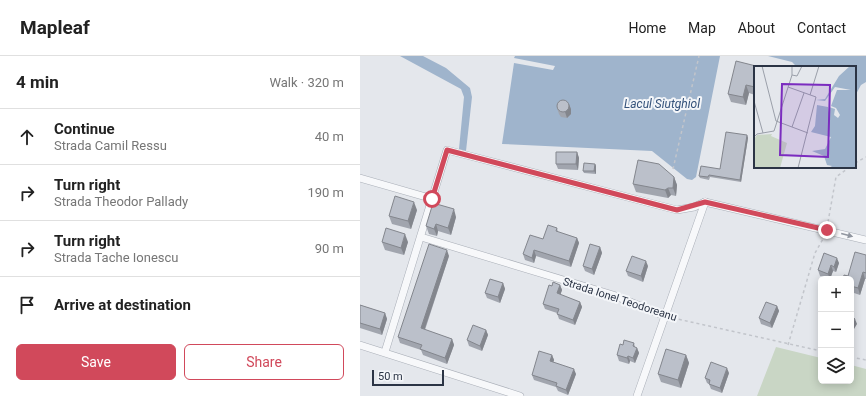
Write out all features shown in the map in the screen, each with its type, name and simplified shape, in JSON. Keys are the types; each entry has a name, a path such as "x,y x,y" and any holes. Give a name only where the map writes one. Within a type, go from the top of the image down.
{"street":[{"path":"385,352 447,150 677,210 705,202 866,240"},
{"path":"360,178 432,199"},
{"path":"637,396 705,202"},
{"name":"Strada Ionel Teodoreanu","path":"421,237 613,295 665,316"},
{"path":"360,345 520,396"}],"path":[{"path":"673,169 699,56"},
{"path":"856,162 866,157"},
{"path":"788,345 815,253 827,230 836,176 848,168"},
{"name":"Strada Ionel Teodoreanu","path":"665,316 788,345 818,350"},
{"path":"854,358 866,360"}],"green space":[{"path":"776,347 818,357 818,384 854,384 854,366 866,369 866,396 757,396"}],"water":[{"path":"400,56 423,56 446,68 470,88 472,97 466,151 459,149 464,97 461,89"},
{"name":"Lacul Siutghiol","path":"515,56 720,56 696,177 692,180 687,179 652,151 502,144 514,63 553,70 555,66 514,58"},
{"path":"768,56 866,56 866,82 861,85 856,94 856,66 796,66 792,62"}],"building":[{"path":"736,61 756,66 754,66 754,87 746,85 743,97 728,94"},
{"path":"563,100 567,102 569,106 567,110 563,112 559,110 557,106 559,102"},
{"path":"726,132 747,135 740,180 709,175 708,177 699,176 701,166 720,169"},
{"path":"556,152 577,152 576,164 556,164"},
{"path":"638,160 659,164 674,177 673,188 668,188 665,190 633,184"},
{"path":"584,163 595,164 594,171 583,171"},
{"path":"395,196 414,202 408,221 389,216"},
{"path":"433,203 454,209 448,228 436,224 434,229 426,226"},
{"path":"548,225 557,228 556,231 577,238 569,261 534,250 532,258 523,254 530,235 543,239"},
{"path":"386,228 405,234 401,248 382,242"},
{"path":"429,244 447,250 421,328 452,339 445,358 420,349 422,345 398,337"},
{"path":"590,244 600,247 592,269 583,266"},
{"path":"855,252 866,255 866,273 863,272 858,288 854,287 854,276 848,276"},
{"path":"824,253 837,258 834,267 831,265 828,274 818,270"},
{"path":"632,256 646,261 641,276 626,271"},
{"path":"490,279 503,283 498,297 485,293"},
{"path":"553,282 560,285 557,293 580,302 573,320 557,314 559,309 543,304 549,285 552,286"},
{"path":"766,302 777,306 770,323 759,318"},
{"path":"360,305 385,313 380,329 360,323"},
{"path":"473,325 486,330 480,346 467,340"},
{"path":"624,340 634,343 633,346 637,348 633,358 617,355 620,344 623,345"},
{"path":"666,349 686,355 678,380 658,374"},
{"path":"539,351 552,355 550,361 574,369 566,390 556,386 557,383 532,375"},
{"path":"711,362 727,368 720,388 709,384 710,380 705,378"}],"route":[{"path":"432,199 447,150 677,210 694,207 705,202 827,230"}]}
